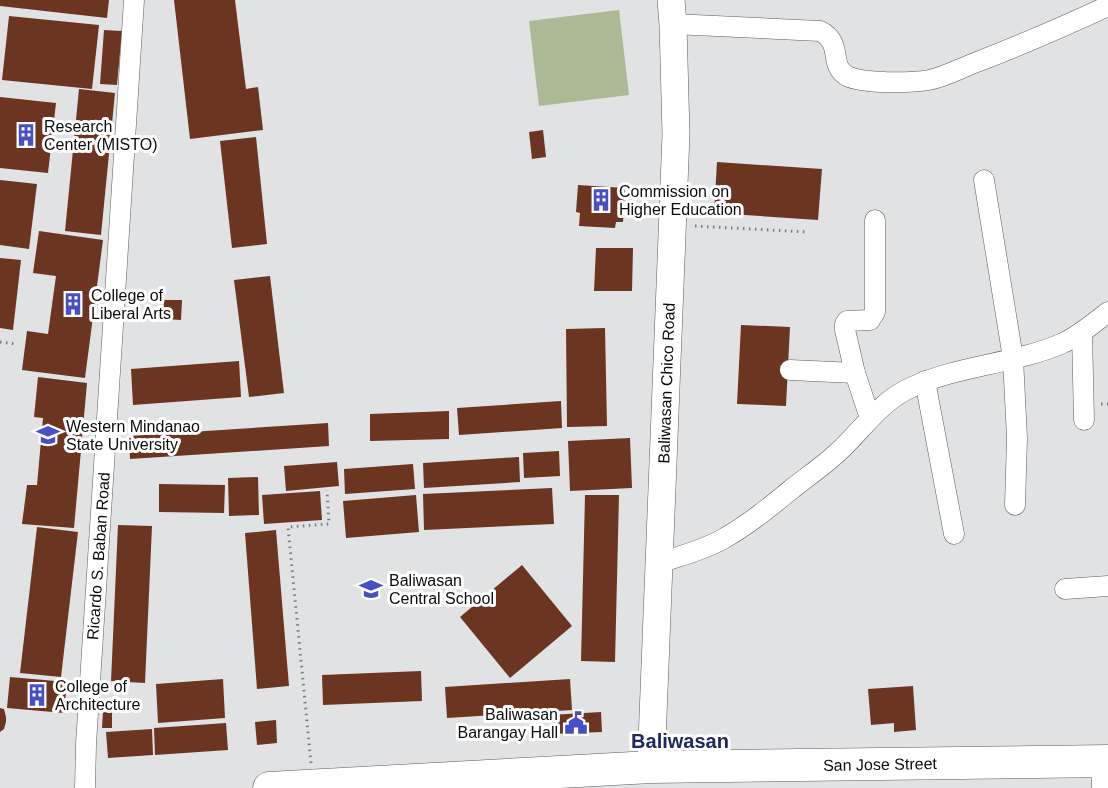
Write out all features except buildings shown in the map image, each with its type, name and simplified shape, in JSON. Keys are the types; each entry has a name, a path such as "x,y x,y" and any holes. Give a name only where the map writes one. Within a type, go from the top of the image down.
{"main road":[{"name":"Baliwasan Chico Road","path":"651,777 676,134 672,12"},
{"name":"San Jose Street","path":"269,788 651,777 1103,770"}],"street":[{"name":"Ricardo S. Baban Road","path":"85,788 134,0"},
{"path":"672,12 820,31 832,40 837,64 846,75 852,78 903,83 931,79 962,68 1108,6"},
{"path":"984,180 1013,358 1017,438 1015,505"},
{"path":"870,418 855,374 845,324 850,320 870,320 875,312 875,220"},
{"path":"659,563 711,545 746,524 835,455 889,400 904,391 925,381 1042,351 1082,332 1108,312"},
{"path":"1082,332 1084,420"},
{"path":"790,370 855,374"},
{"path":"925,381 954,534"},
{"path":"1065,590 1108,586"}],"path":[{"path":"673,225 807,232"},
{"path":"0,342 16,344"},
{"path":"314,786 288,527 329,524 327,490"}],"green space":[{"path":"619,10 629,95 539,106 529,21"}],"place":[{"name":"Research Center (MISTO)","path":"26,135"},
{"name":"Commission on Higher Education","path":"601,200"},
{"name":"College of Liberal Arts","path":"73,304"},
{"name":"Western Mindanao State University","path":"48,435"},
{"name":"Baliwasan Central School","path":"371,589"},
{"name":"College of Architecture","path":"37,695"},
{"name":"Baliwasan Barangay Hall","path":"576,723"}],"district":[{"name":"Baliwasan","path":"680,741"}]}
